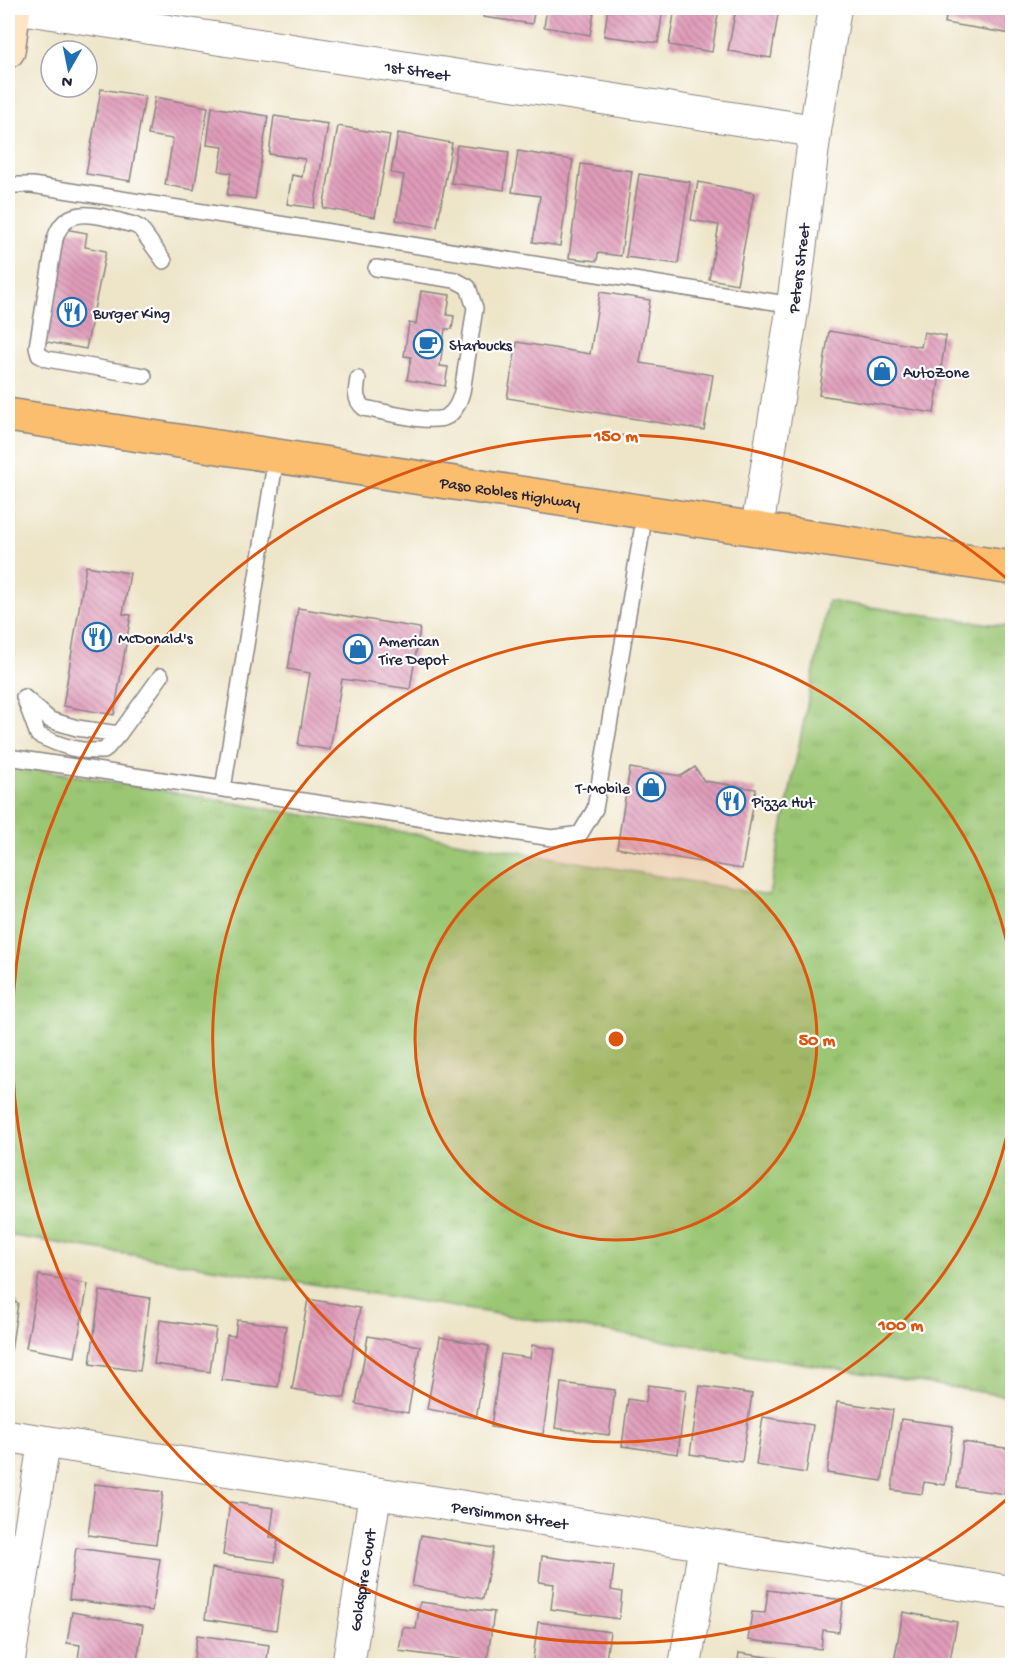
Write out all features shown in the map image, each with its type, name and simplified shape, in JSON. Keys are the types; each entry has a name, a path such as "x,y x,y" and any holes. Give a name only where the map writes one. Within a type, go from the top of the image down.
{"highway":[{"name":"Paso Robles Highway","path":"8,415 1012,568"}],"main road":[{"path":"8,51 14,8"}],"street":[{"name":"1st Street","path":"20,8 815,131"},
{"name":"Peters Street","path":"757,530 793,305 815,131 836,8"},
{"name":"Persimmon Street","path":"8,1436 1012,1592"},
{"path":"8,1665 44,1443"},
{"name":"Goldspire Court","path":"348,1665 375,1494"},
{"path":"685,1665 705,1544"}],"lane":[{"path":"8,185 32,185 793,305"},
{"path":"144,376 41,357 37,350 55,239 66,219 77,215 134,225 140,228 164,261"},
{"path":"358,379 356,394 359,405 364,408 433,420 449,415 457,406 462,392 475,308 468,287 455,280 376,268"},
{"path":"223,789 276,457"},
{"path":"8,757 552,837 580,834 595,809 645,513"},
{"path":"119,734 77,728 50,720 24,697 38,735 62,747 83,752 104,751 119,734 160,676"}],"green space":[{"path":"828,601 1012,627 1012,1397 8,1235 8,764 769,895"}],"building":[{"path":"431,8 472,8 471,14"},
{"path":"484,8 535,8 532,24 483,17"},
{"path":"547,8 595,8 590,35 544,27"},
{"path":"608,8 663,8 658,43 604,36"},
{"path":"675,8 719,8 712,52 669,45"},
{"path":"736,8 779,8 771,58 728,51"},
{"path":"896,8 1012,8 1012,34 945,23 946,17"},
{"path":"101,89 145,96 130,181 86,174"},
{"path":"155,97 208,107 194,190 165,185 173,139 148,135"},
{"path":"212,107 268,116 255,199 227,195 231,173 219,171 223,147 207,145"},
{"path":"274,116 328,124 314,208 287,204 292,175 302,177 305,159 269,154"},
{"path":"338,126 390,135 375,217 323,208"},
{"path":"398,133 452,143 437,227 396,220 404,175 391,173"},
{"path":"457,145 509,152 504,190 451,183"},
{"path":"518,151 573,160 560,246 533,242 540,196 512,192"},
{"path":"581,164 632,171 621,256 598,253 597,261 569,258"},
{"path":"639,174 690,182 678,264 626,257"},
{"path":"698,182 754,193 737,284 709,279 719,225 691,220"},
{"path":"65,229 87,233 85,247 106,251 86,349 41,341 59,241 63,242"},
{"path":"421,291 450,295 447,315 454,316 452,329 445,329 440,366 448,367 445,386 407,380 411,357 404,356 409,323 416,324"},
{"path":"600,292 650,300 640,363 713,375 704,430 507,398 517,342 590,354"},
{"name":"AutoZone","path":"829,331 921,347 924,332 946,336 934,413 819,395"},
{"path":"86,566 130,573 123,614 131,615 114,715 63,706"},
{"path":"298,608 420,628 410,689 342,679 330,750 298,745 310,673 288,669"},
{"path":"695,767 704,781 756,789 742,869 617,848 630,768 681,776"},
{"path":"39,1275 88,1284 75,1357 26,1348"},
{"path":"100,1291 150,1298 140,1371 90,1364"},
{"path":"308,1299 360,1308 345,1398 292,1389"},
{"path":"8,1301 18,1303 11,1351 8,1350"},
{"path":"160,1320 216,1328 210,1372 154,1364"},
{"path":"237,1320 286,1326 278,1387 222,1380 227,1335 235,1336"},
{"path":"368,1336 420,1346 408,1413 356,1404"},
{"path":"440,1337 489,1346 476,1418 427,1409"},
{"path":"532,1345 555,1349 543,1434 491,1427 501,1354 530,1358"},
{"path":"561,1383 615,1390 609,1435 555,1428"},
{"path":"648,1385 686,1390 678,1454 622,1446 628,1399 646,1402"},
{"path":"700,1386 752,1394 742,1462 690,1454"},
{"path":"837,1402 893,1410 882,1481 827,1473"},
{"path":"763,1417 813,1425 806,1473 756,1465"},
{"path":"901,1419 953,1426 945,1485 924,1482 922,1494 892,1490"},
{"path":"963,1442 1012,1449 1012,1495 957,1487"},
{"path":"95,1484 163,1492 156,1544 88,1535"},
{"path":"230,1502 274,1508 270,1537 278,1538 275,1562 223,1555"},
{"path":"421,1535 493,1548 483,1599 412,1586"},
{"path":"76,1548 160,1559 152,1611 69,1599"},
{"path":"542,1556 614,1566 611,1590 622,1592 619,1619 551,1609 554,1584 539,1582"},
{"path":"212,1568 284,1579 276,1630 205,1619"},
{"path":"768,1590 843,1600 839,1632 823,1630 821,1649 748,1640 752,1612 765,1613"},
{"path":"420,1602 494,1612 487,1663 399,1651 403,1627 416,1629"},
{"path":"72,1612 143,1625 136,1666 77,1666 80,1645 67,1643"},
{"path":"903,1612 957,1622 949,1666 912,1666 894,1662"},
{"path":"538,1622 610,1632 605,1666 532,1666"},
{"path":"197,1635 269,1645 266,1666 193,1666"},
{"path":"739,1653 815,1664 815,1666 737,1666"}],"place":[{"name":"Burger King","path":"72,312"},
{"name":"Starbucks","path":"428,344"},
{"name":"AutoZone","path":"882,371"},
{"name":"McDonald's","path":"97,637"},
{"name":"American Tire Depot","path":"358,649"},
{"name":"T-Mobile","path":"651,787"},
{"name":"Pizza Hut","path":"731,801"}]}
